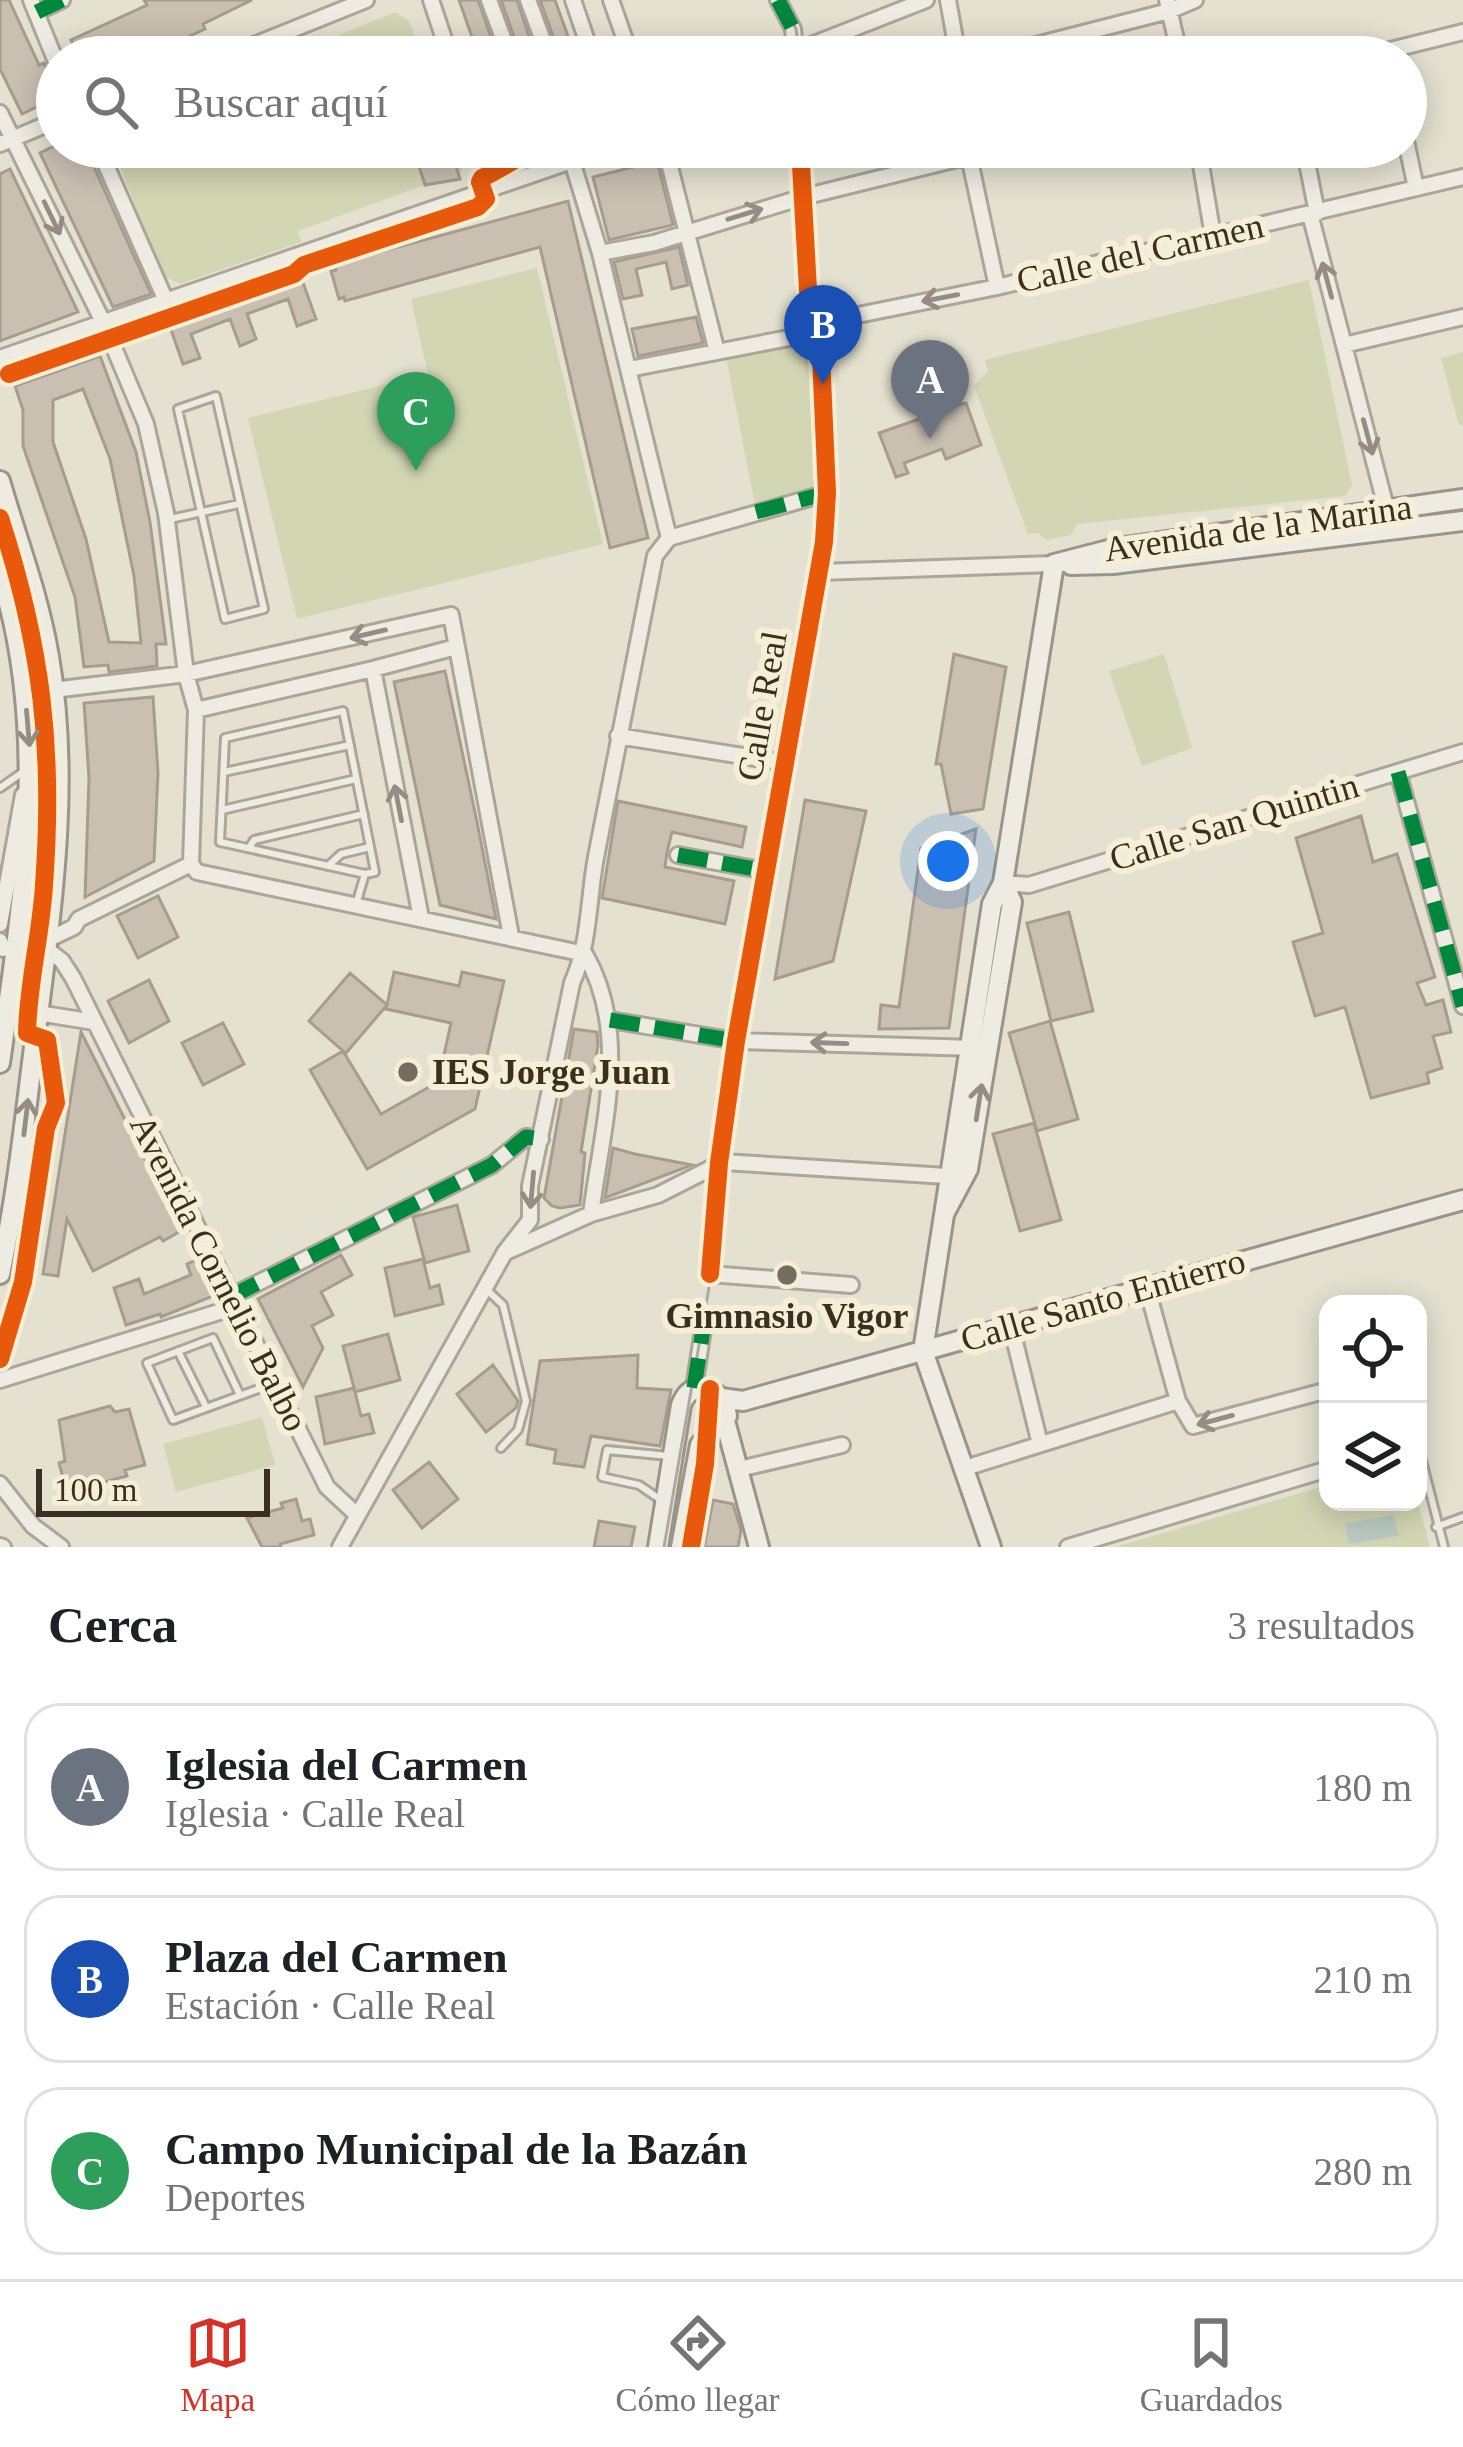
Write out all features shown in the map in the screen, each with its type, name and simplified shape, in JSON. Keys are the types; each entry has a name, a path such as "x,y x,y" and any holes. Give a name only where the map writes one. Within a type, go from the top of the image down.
{"street":[{"path":"46,36 34,6 62,0"},
{"path":"272,36 347,3 367,0"},
{"path":"431,0 444,36"},
{"path":"489,0 502,36"},
{"path":"528,0 541,36"},
{"path":"573,0 585,36"},
{"path":"611,0 624,36"},
{"path":"778,0 794,36"},
{"path":"839,36 926,0"},
{"path":"948,0 952,36"},
{"path":"1061,36 1196,0"},
{"path":"1168,5 1175,36"},
{"path":"1427,42 1463,32"},
{"path":"0,112 6,141 104,324 146,424 166,520 186,674 196,710 191,864 197,872 585,954 600,980 614,1040 591,1214"},
{"path":"6,141 36,129"},
{"path":"107,168 166,302"},
{"path":"489,168 495,185"},
{"path":"1,362 550,168"},
{"path":"574,168 600,253 669,538"},
{"path":"670,168 717,352"},
{"name":"Calle Real","path":"803,168 808,290 820,332 826,494 819,572 736,1041 718,1163 710,1274 851,1285"},
{"path":"600,253 654,243 909,168"},
{"path":"971,168 997,286"},
{"path":"1202,168 1213,236"},
{"path":"1307,168 1313,213 1391,530"},
{"path":"1412,168 1416,188"},
{"name":"Calle del Carmen","path":"629,368 820,332 838,319 1463,177"},
{"path":"1344,345 1463,317"},
{"path":"0,481 38,601 53,690 58,820 49,945 0,1274"},
{"path":"340,1547 505,1252 530,1220 530,1186 572,983 585,954 589,895 655,556 669,538 826,494"},
{"name":"Avenida de la Marina","path":"1054,564 1112,549 1463,499"},
{"name":"Avenida de la Marina","path":"819,572 1113,564 1463,521"},
{"path":"991,1547 923,1351 947,1176 1012,902 1003,883 1054,564"},
{"path":"0,573 21,661 31,767 14,968 0,1063"},
{"path":"53,690 186,674 451,615 512,936"},
{"path":"196,710 456,647"},
{"path":"373,669 421,918"},
{"path":"618,736 785,763"},
{"name":"Calle San Quintin","path":"1003,883 1029,885 1463,752"},
{"path":"0,924 16,819 31,767"},
{"path":"1398,772 1463,1006"},
{"path":"678,855 766,871"},
{"path":"49,945 79,919 191,864"},
{"path":"53,906 59,914 79,919"},
{"name":"Avenida Cornelio Balbo","path":"49,945 94,1022 327,1487 358,1515"},
{"path":"1,947 14,968"},
{"path":"38,1012 94,1022"},
{"path":"610,1020 736,1041 978,1048"},
{"path":"945,1212 968,1169 978,1048"},
{"path":"0,1380 233,1302 492,1166 526,1136 541,1138"},
{"path":"505,1252 591,1214 658,1195 718,1163 947,1176 968,1169"},
{"name":"Calle Santo Entierro","path":"722,1416 743,1401 1463,1200"},
{"path":"1147,1288 1178,1401 1193,1426 1319,1392"},
{"path":"694,1388 704,1323"},
{"path":"1011,1326 1040,1444"},
{"path":"658,1547 681,1406 694,1388 708,1388 733,1445 759,1547"},
{"path":"962,1469 1178,1401"},
{"path":"681,1547 699,1449 722,1416"},
{"path":"739,1469 842,1444"},
{"path":"1068,1547 1319,1472"},
{"path":"0,1484 33,1526 61,1547"}],"lane":[{"path":"216,397 240,504 264,609 225,619 178,409 216,397"},
{"path":"166,520 240,504"},
{"path":"343,711 350,745 375,872 365,874 220,842 225,739 343,711"},
{"path":"224,772 350,745"},
{"path":"0,788 31,767"},
{"path":"222,810 356,778"},
{"path":"249,849 254,839 364,814"},
{"path":"328,866 341,854 370,847"},
{"path":"356,905 365,874"},
{"path":"485,1288 503,1305 526,1401 518,1430 501,1448"},
{"path":"240,1395 213,1338 147,1363 173,1420 274,1383"},
{"path":"178,1351 207,1408"},
{"path":"665,1503 639,1485 602,1477 607,1450 672,1457"},
{"path":"1427,1486 1444,1547"},
{"path":"1436,1527 1463,1517"}],"green space":[{"path":"395,12 409,21 414,36 337,36"},
{"path":"121,168 463,171 298,231 301,242 180,284 161,275"},
{"path":"537,268 603,544 297,619 248,418 428,374 411,299"},
{"path":"1309,280 1352,485 1345,496 1077,524 1071,535 1047,540 1038,533 1028,534 974,386 988,371 985,360"},
{"path":"811,337 821,492 756,510 726,357"},
{"path":"1463,352 1463,425 1459,425 1441,358"},
{"path":"1164,654 1192,748 1142,766 1109,671"},
{"path":"262,1417 275,1465 176,1492 163,1444"},
{"path":"1319,1488 1319,1511 1420,1511 1430,1547 1115,1547"}],"shaded area":[{"path":"1393,1515 1399,1536 1349,1544 1345,1524"}],"building":[{"path":"0,0 9,0 36,58 36,107 22,114 0,69"},
{"path":"144,0 252,0 203,24 205,29 190,36 80,36 147,5"},
{"path":"459,0 478,0 491,36 472,36"},
{"path":"501,0 517,0 529,36 514,36"},
{"path":"540,0 555,0 568,36 553,36"},
{"path":"47,168 94,168 151,294 113,307"},
{"path":"420,168 457,168 460,179 425,185"},
{"path":"629,168 659,168 673,225 609,240 593,177"},
{"path":"10,169 78,312 0,341 0,174"},
{"path":"568,201 648,538 610,548 540,247 345,301 339,299 331,271 365,256"},
{"path":"679,247 688,285 672,289 666,262 636,269 642,295 623,299 614,262"},
{"path":"301,277 316,319 297,326 288,299 247,314 256,339 240,346 230,319 191,334 200,358 183,364 169,324"},
{"path":"696,317 703,343 638,356 632,329"},
{"path":"100,356 136,452 150,522 166,644 156,644 157,666 109,672 108,665 84,667 75,597 23,446 23,410 15,386","holes":["83,389 110,459 134,576 141,643 109,642 86,539 53,442 53,400"]},
{"path":"944,392 953,406 966,403 981,445 946,459 942,449 904,463 908,473 896,477 879,433 928,416 924,402"},
{"path":"954,654 1006,667 983,809 951,814 941,764 936,764"},
{"path":"445,671 496,919 440,905 394,682"},
{"path":"153,697 158,773 154,861 85,897 89,778 84,703"},
{"path":"805,800 866,811 833,961 775,979"},
{"path":"618,801 746,827 742,847 672,832 667,852 665,867 734,881 725,924 602,898"},
{"path":"1361,816 1373,862 1397,854 1435,977 1417,983 1426,1005 1443,1000 1451,1032 1433,1036 1442,1068 1427,1073 1429,1083 1371,1098 1345,1007 1315,1016 1293,942 1323,933 1296,838"},
{"path":"976,829 949,1028 879,1029 881,1005 899,1007 921,848"},
{"path":"158,896 178,937 138,958 117,916"},
{"path":"1069,912 1093,1011 1051,1021 1027,923"},
{"path":"394,972 459,986 462,972 504,981 475,1109 367,1169 310,1070 343,1051 381,1114 438,1082 451,1023 386,1009"},
{"path":"350,973 387,1005 346,1053 309,1021"},
{"path":"149,980 169,1021 129,1043 108,1001"},
{"path":"1050,1021 1078,1119 1037,1131 1009,1033"},
{"path":"223,1023 244,1064 203,1085 182,1043"},
{"path":"574,1029 597,1032 598,1045 581,1152 585,1153 580,1205 560,1208 544,1198"},
{"path":"81,1032 181,1231 93,1271 67,1219 58,1276 43,1274"},
{"path":"1034,1123 1061,1220 1020,1231 993,1134"},
{"path":"613,1148 635,1154 692,1165 605,1198"},
{"path":"457,1205 469,1251 425,1263 413,1217"},
{"path":"341,1255 352,1275 321,1292 333,1315 312,1326 323,1348 303,1387 258,1299"},
{"path":"198,1259 213,1296 126,1325 114,1288 139,1279 144,1294 191,1275 187,1264"},
{"path":"423,1259 430,1288 439,1285 443,1304 395,1316 385,1268"},
{"path":"388,1334 400,1380 355,1392 343,1346"},
{"path":"638,1355 637,1388 671,1390 660,1446 591,1436 584,1467 554,1463 556,1450 527,1444 540,1361"},
{"path":"493,1365 518,1401 516,1408 486,1432 457,1394"},
{"path":"354,1388 361,1416 369,1414 374,1433 325,1444 316,1397"},
{"path":"110,1406 115,1412 129,1409 145,1465 125,1470 127,1476 67,1492 59,1463 65,1461 59,1420"},
{"path":"429,1462 458,1499 422,1528 393,1490"},
{"path":"296,1499 302,1521 310,1519 314,1535 281,1547 262,1547 247,1518 283,1508 281,1503"},
{"path":"713,1500 733,1504 741,1530 738,1547 704,1547"},
{"path":"599,1521 635,1527 631,1547 594,1547"}],"tram line":[{"path":"782,0 797,36"},
{"path":"806,168 815,318"},
{"path":"664,1547 716,1247 727,1118 829,541 825,329 813,303"}],"marked path":[{"path":"37,12 62,0"},
{"path":"778,0 794,36"},
{"path":"756,512 827,493"},
{"path":"1398,772 1463,1006"},
{"path":"678,855 766,871"},
{"path":"610,1020 736,1041"},
{"path":"230,1297 492,1165 526,1137 541,1139"},
{"path":"694,1388 704,1323"}],"cycle path":[{"path":"9,374 294,274 304,265 478,207 486,199 482,178 500,168"},
{"path":"710,1274 736,1041 824,542 827,493 820,332 808,290 801,168"},
{"path":"0,518 26,611 42,699 47,836 27,1033 47,1040 56,1103 46,1128 23,1282 0,1359"},
{"path":"691,1547 705,1464 710,1389"}],"place":[{"name":"Plaza del Carmen","path":"823,384"},
{"name":"Iglesia del Carmen","path":"930,439"},
{"name":"Campo Municipal de la Bazán","path":"416,471"},
{"name":"IES Jorge Juan","path":"408,1072"},
{"name":"Gimnasio Vigor","path":"787,1275"}]}
